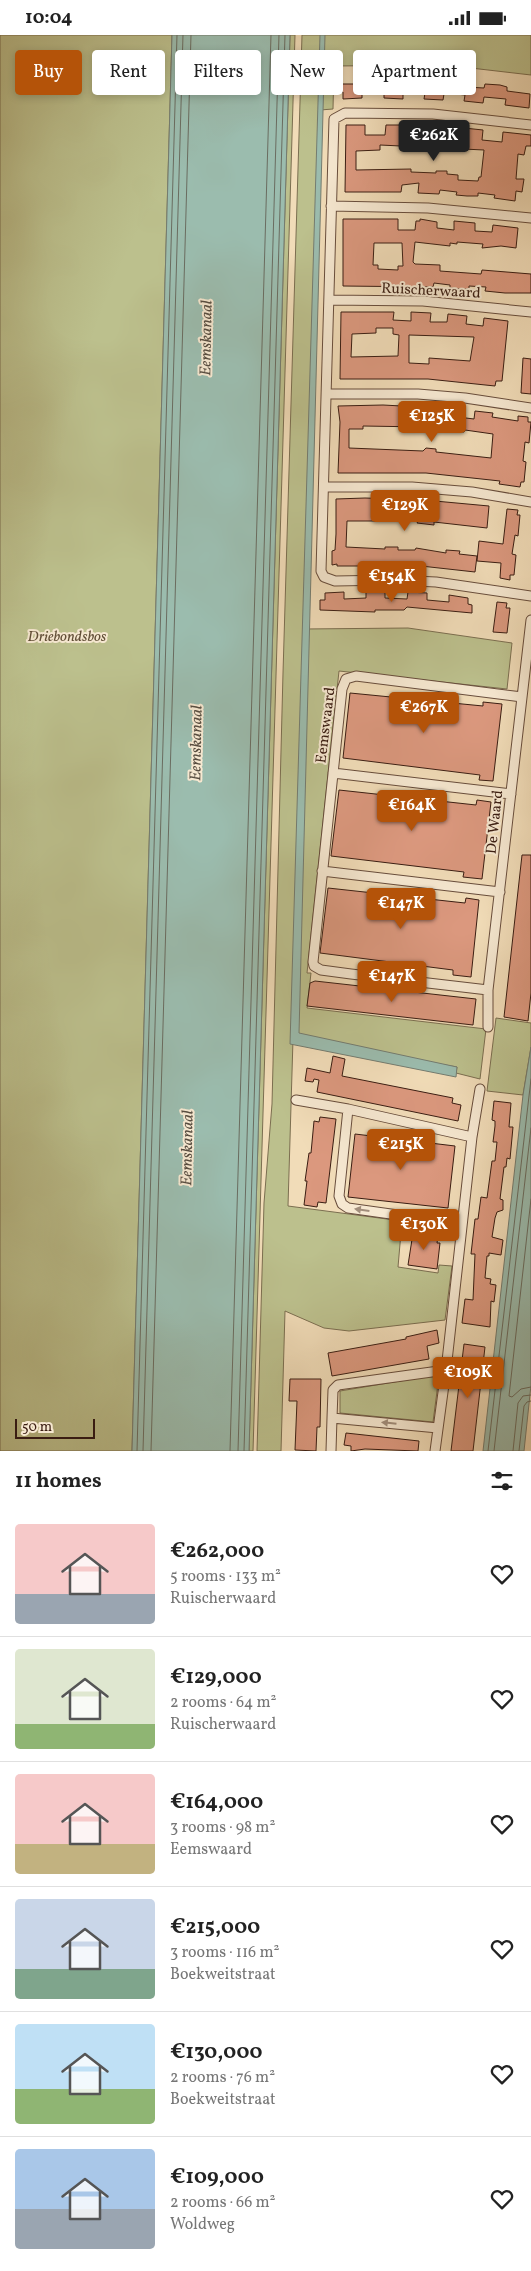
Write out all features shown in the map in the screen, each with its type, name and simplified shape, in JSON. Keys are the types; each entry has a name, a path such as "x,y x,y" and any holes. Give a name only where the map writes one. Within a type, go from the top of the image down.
{"street":[{"path":"531,125 433,114 339,115 334,119 332,126 332,206 321,571 329,580 436,582 531,596"},
{"path":"332,206 428,208 531,218"},
{"name":"Ruischerwaard","path":"329,300 423,301 531,313"},
{"path":"327,394 418,394 465,398 531,408"},
{"path":"324,487 412,487 472,492 531,502"},
{"name":"De Waard","path":"488,1027 488,990 531,620"},
{"name":"Eemswaard","path":"488,990 351,974 317,968 313,962 332,773 342,689 346,679 350,677 522,697"},
{"name":"Eemswaard","path":"332,773 511,794"},
{"path":"322,871 500,892"},
{"path":"435,1451 472,1137 480,1089"},
{"path":"296,1100 348,1109 472,1137"},
{"path":"348,1109 339,1196 342,1204 348,1208 462,1224"},
{"path":"331,1451 333,1390 338,1385 446,1370"},
{"path":"332,1417 438,1428"}],"green space":[{"name":"Driebondsbos","path":"0,35 172,35 132,1451 0,1451"},
{"path":"290,35 295,35 295,50 290,50"},
{"path":"302,35 531,35 531,75 476,69 476,50 353,50 353,66 343,66 343,50 302,50"},
{"path":"288,95 293,95 253,1451 249,1451"},
{"path":"300,95 333,95 333,109 320,110 304,629 408,628 512,643 507,689 339,671 307,973 311,973 307,1008 486,1029 480,1079 456,1073 457,1067 293,1039 288,1206 402,1221 398,1267 438,1273 439,1265 452,1266 445,1320 349,1331 324,1328 285,1311 281,1451 257,1451 264,1203 272,1104"},
{"path":"496,1018 531,1023 531,1047 523,1095 487,1091"},
{"path":"439,1376 433,1422 340,1413 340,1391"}],"water":[{"name":"Eemskanaal","path":"172,35 290,35 290,50 271,50 271,95 288,95 249,1451 132,1451"},
{"path":"320,35 325,35 325,50 320,50"},
{"path":"318,95 323,95 299,1033 457,1067 456,1077 290,1044"},
{"path":"531,1047 531,1385 524,1451 483,1451 523,1095"}],"building":[{"path":"343,84 353,84 353,95 362,95 362,98 343,99"},
{"path":"485,84 500,85 507,87 507,91 530,94 529,108 505,105 506,99 484,97 483,103 464,101 465,95 476,95 476,88 484,88"},
{"path":"384,95 403,95 403,99 384,98"},
{"path":"425,95 444,95 443,100 424,99"},
{"path":"346,125 365,125 365,135 385,135 386,125 404,125 404,135 424,136 425,126 444,127 443,137 463,139 464,128 483,130 482,140 502,142 503,132 531,135 531,146 526,146 524,155 518,154 516,179 524,179 522,192 516,191 515,201 494,198 495,195 478,193 478,196 467,196 456,195 457,192 440,190 439,194 418,193 419,183 402,185 401,192 345,192","holes":["380,145 484,150 481,177 479,177 478,181 458,180 458,175 447,174 447,171 436,171 436,173 411,172 411,169 356,170 356,151 380,150"]},
{"path":"343,219 398,219 398,230 415,230 416,221 420,221 420,219 437,222 437,228 454,230 454,221 475,223 475,231 492,232 493,225 518,228 516,248 501,246 482,248 483,244 457,242 457,244 450,243 450,246 415,242 413,262 415,264 440,265 440,271 481,274 482,270 531,274 531,293 485,291 486,287 469,286 469,289 450,288 450,285 434,283 433,287 343,286","holes":["374,243 402,243 403,266 398,266 398,270 378,269 378,265 373,265"]},
{"path":"341,312 394,312 393,320 411,321 411,312 431,313 430,322 447,322 448,314 467,316 466,324 483,326 484,318 508,321 502,381 496,381 495,386 428,379 340,379","holes":["376,328 393,328 393,334 399,335 398,356 351,357 352,334 376,333","409,335 474,337 470,361 429,358 429,364 409,363"]},
{"path":"523,358 531,359 531,394 521,393"},
{"path":"383,405 458,409 458,417 474,419 475,411 493,413 492,417 518,421 518,416 528,417 528,422 531,422 529,443 525,442 523,461 526,462 524,482 521,482 520,487 499,484 500,481 426,473 338,473 340,422 338,406","holes":["440,424 457,425 456,431 464,432 465,430 493,434 491,458 436,452 436,449 426,448 423,451 349,448 349,429 363,429 363,426 424,427 424,429 439,430"]},
{"path":"336,499 424,500 489,506 487,528 434,522 434,525 417,523 418,521 347,521 346,547 385,549 385,547 398,547 398,550 415,550 416,548 446,553 446,550 460,551 459,554 477,556 475,572 421,566 332,565 332,551 335,550 336,534"},
{"path":"507,509 518,510 517,515 520,515 518,536 515,535 512,554 516,555 514,575 510,575 510,580 500,578 501,563 477,561 479,541 503,544"},
{"path":"344,592 344,599 366,598 366,592 385,592 385,598 407,599 408,592 427,593 427,600 449,602 449,595 468,598 468,604 472,605 472,613 407,607 404,610 375,610 375,612 320,610 320,600 325,600 325,593"},
{"path":"497,602 507,603 506,608 510,608 507,633 493,632"},
{"path":"350,693 483,706 483,702 502,704 493,781 479,780 480,775 343,758"},
{"path":"339,790 476,805 477,800 491,802 482,879 463,877 464,872 331,856"},
{"path":"522,855 531,855 531,993 528,1021 504,1017"},
{"path":"328,888 465,903 466,898 479,900 471,977 453,975 453,970 320,953"},
{"path":"315,981 476,999 473,1025 307,1006 310,983"},
{"path":"333,1056 345,1059 342,1076 453,1098 452,1103 461,1105 458,1121 317,1092 319,1080 314,1079 313,1082 305,1081 307,1068 330,1073"},
{"path":"494,1101 511,1103 509,1127 513,1127 510,1159 507,1158 506,1167 504,1167 500,1199 503,1200 503,1210 497,1212 492,1237 503,1240 501,1255 489,1253 489,1256 487,1256 485,1278 491,1279 490,1284 496,1285 494,1302 491,1301 490,1327 462,1323 465,1299 473,1300 475,1254 471,1254 475,1219 478,1219 481,1197 487,1198 492,1161 495,1161 497,1142 493,1142 495,1121 492,1120"},
{"path":"320,1117 336,1119 326,1203 318,1202 317,1207 304,1205 307,1181 305,1181 309,1153 311,1153 314,1121 319,1122"},
{"path":"355,1134 455,1146 448,1208 348,1197"},
{"path":"413,1233 438,1236 437,1243 440,1243 437,1269 408,1265"},
{"path":"437,1330 439,1343 427,1346 429,1359 332,1376 328,1353 406,1339 406,1337"},
{"path":"464,1344 485,1347 473,1451 451,1451"},
{"path":"290,1379 321,1379 320,1427 317,1427 316,1451 295,1450 297,1401 289,1401"},
{"path":"346,1433 419,1441 418,1451 365,1449 351,1451 351,1446 344,1445"}]}
